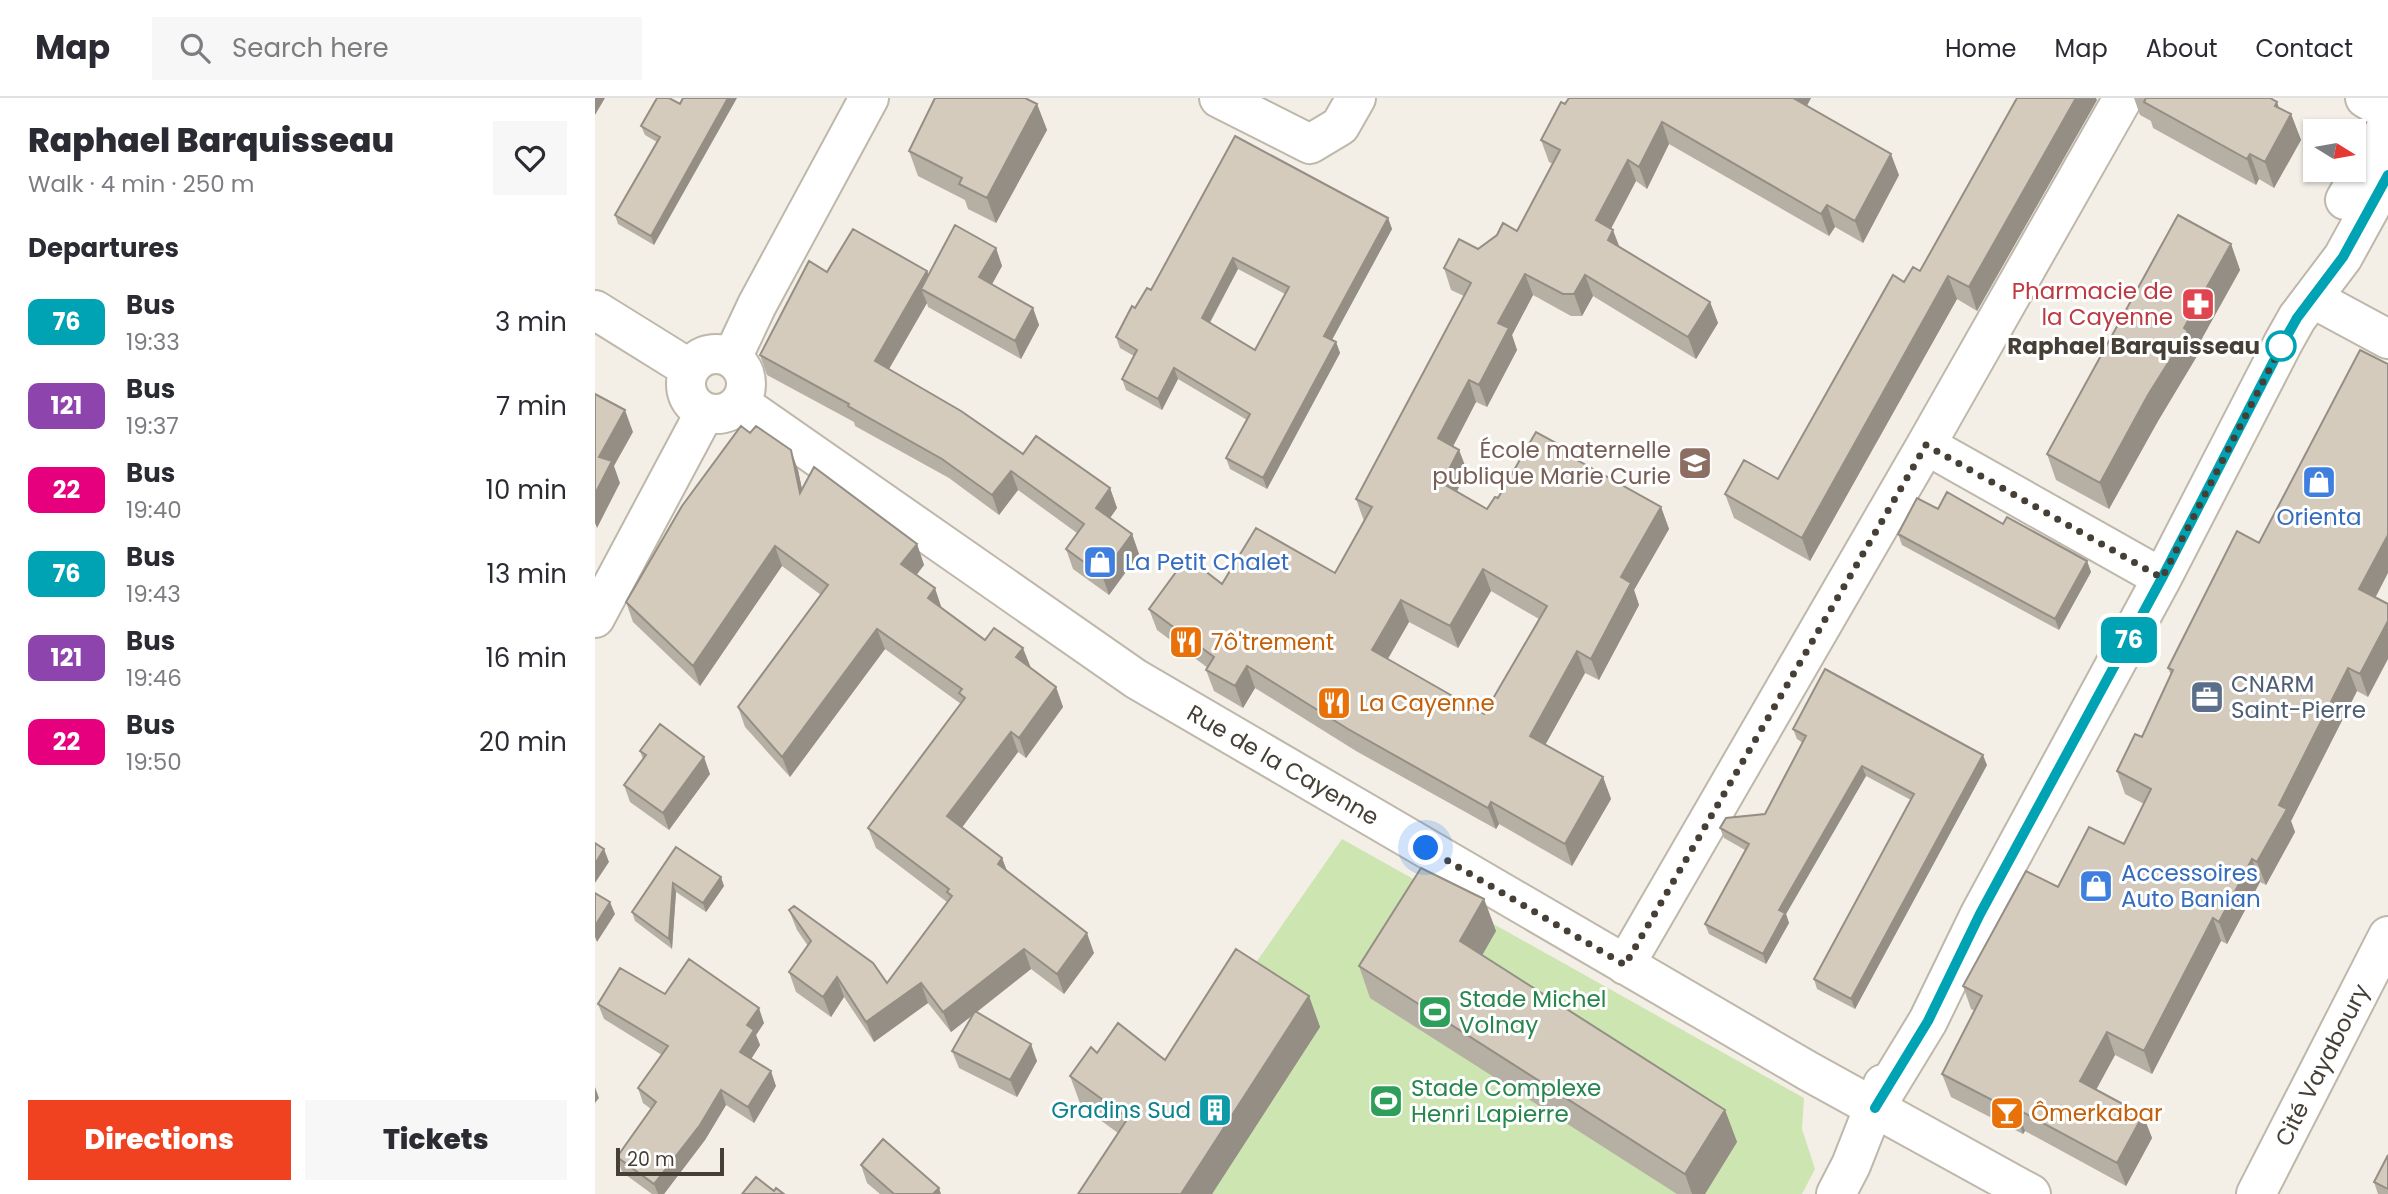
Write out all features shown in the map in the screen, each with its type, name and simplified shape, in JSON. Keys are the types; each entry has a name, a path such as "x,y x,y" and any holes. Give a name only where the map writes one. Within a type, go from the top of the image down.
{"street":[{"path":"732,358 757,305 869,98"},
{"path":"1219,98 1310,144 1340,126 1356,98"},
{"path":"1625,965 2123,98"},
{"path":"2365,98 2388,112"},
{"path":"2305,308 2319,246 2388,125"},
{"path":"1836,1194 1875,1108 1928,1021 1980,914 2305,308 2343,257 2388,175"},
{"path":"2305,308 2388,339"},
{"path":"595,310 690,369"},
{"path":"595,618 723,408 746,379 732,358 709,355 690,369 687,392 695,406 723,408"},
{"name":"Rue de la Cayenne","path":"723,408 1136,678 1625,965 2031,1194"},
{"path":"1926,445 2162,578"},
{"name":"Cité Vayaboury","path":"2256,1194 2388,936"}],"green space":[{"name":"Stade Michel Volnay","path":"1342,839 1804,1098 1802,1129 1815,1169 1802,1194 1103,1194 1177,1076"}],"building":[{"path":"657,98 669,98 680,104 683,98 728,98 651,236 615,215 660,137 641,126"},
{"path":"935,98 1025,98 1037,104 987,198 959,184 962,178 909,151"},
{"path":"1569,98 1793,98 1891,154 1855,221 1827,205 1821,214 1662,122 1639,167 1628,160 1596,220 1613,230 1608,240 1710,302 1688,337 1585,275 1574,294 1563,294 1525,274 1498,323 1509,328 1479,385 1469,380 1438,438 1459,450 1442,483 1487,509 1495,497 1498,498 1536,432 1580,456 1577,460 1661,507 1621,577 1631,583 1591,659 1577,651 1530,736 1603,777 1565,844 1491,802 1488,808 1348,729 1247,666 1235,686 1206,670 1214,657 1149,609 1187,557 1222,584 1256,528 1335,573 1372,507 1356,499 1471,283 1444,268 1459,239 1478,249 1497,235 1503,223 1517,231 1560,150 1541,140 1561,102 1565,104","holes":["1483,569 1547,606 1484,714 1372,650 1401,600 1450,626"]},
{"path":"2017,98 2076,98 1969,287 1948,276 1802,538 1725,494 1744,460 1778,479 1893,275 1904,282 1913,267 1920,271"},
{"path":"2146,98 2270,98 2277,102 2275,106 2291,114 2265,162 2250,154 2247,159 2144,102"},
{"path":"1235,136 1388,218 1324,336 1336,342 1263,478 1226,458 1250,414 1174,368 1158,399 1122,379 1137,350 1116,337 1132,306 1135,308 1147,288 1151,290","holes":["1233,258 1289,287 1255,350 1202,318"]},
{"path":"2178,215 2231,244 2184,328 2188,331 2148,395 2100,483 2047,454"},
{"path":"955,225 996,248 979,277 1033,308 1015,341 921,289"},
{"path":"853,229 927,271 875,361 961,411 1023,454 1036,436 1110,488 1096,508 1132,534 1102,575 1066,549 1084,524 1011,471 992,495 942,459 760,355 809,261 827,272"},
{"path":"2360,350 2388,364 2388,535 2359,589 2388,604 2388,621 2360,674 2348,668 2279,805 2287,809 2257,862 2252,859 2219,922 2213,918 2144,1051 2107,1032 2080,1081 2143,1115 2117,1163 2017,1109 2015,1112 1942,1074 1982,996 1963,986 2026,871 2058,887 2089,827 2124,844 2151,789 2117,771 2135,734 2142,737 2173,670 2168,668 2237,531 2259,543"},
{"path":"595,394 625,410 599,457 612,461 595,494"},
{"path":"741,426 750,433 756,426 791,450 800,493 814,467 917,544 901,564 935,588 928,598 985,640 994,628 1023,648 1016,657 1056,687 1019,738 1011,732 947,816 1002,858 998,864 1087,933 1057,974 1024,949 943,1012 921,983 866,1022 837,977 823,997 789,972 811,941 789,910 794,906 873,963 887,983 952,896 947,892 949,889 868,828 965,698 959,693 962,689 877,629 782,757 738,707 828,585 775,546 693,666 626,602 682,506"},
{"path":"1947,492 2003,524 2007,517 2087,561 2055,619 1898,534 1917,498 1938,509"},
{"path":"1825,669 1983,755 1851,999 1814,979 1914,794 1862,766 1779,910 1785,913 1763,954 1705,924 1749,844 1720,828 1726,818 1765,814 1806,736 1793,729"},
{"path":"660,724 704,757 663,813 624,785 646,755 640,751"},
{"path":"595,843 604,849 595,864"},
{"path":"676,847 721,877 703,903 673,883 669,939 632,912"},
{"path":"1421,868 1484,899 1460,941 1725,1110 1685,1174 1359,966"},
{"path":"595,893 610,902 595,926"},
{"path":"1236,949 1309,996 1181,1194 1078,1194 1128,1118 1070,1076 1091,1047 1097,1053 1118,1023 1165,1060"},
{"path":"689,959 759,1008 747,1025 754,1030 740,1052 771,1071 748,1107 721,1090 700,1125 654,1184 617,1157 656,1102 638,1088 668,1046 598,1004 620,968 665,994"},
{"path":"975,1011 1031,1044 1010,1080 952,1051"},
{"path":"883,1139 939,1188 933,1194 894,1194 861,1165"},
{"path":"2388,1155 2388,1189 2374,1182"},
{"path":"756,1177 774,1191 776,1188 784,1194 742,1194"}],"bus line":[{"name":"76","path":"1875,1108 1928,1021 1980,914 2162,578 2283,343 2297,318 2343,257 2388,175"}],"place":[{"name":"Pharmacie de la Cayenne","path":"2198,304"},
{"name":"Raphael Barquisseau","path":"2281,346"},
{"name":"École maternelle publique Marie Curie","path":"1695,463"},
{"name":"Orienta","path":"2319,482"},
{"name":"La Petit Chalet","path":"1100,562"},
{"name":"7ô'trement","path":"1186,642"},
{"name":"CNARM Saint-Pierre","path":"2207,697"},
{"name":"La Cayenne","path":"1334,703"},
{"name":"Accessoires Auto Banian","path":"2096,886"},
{"name":"Stade Michel Volnay","path":"1435,1012"},
{"name":"Stade Complexe Henri Lapierre","path":"1386,1101"},
{"name":"Gradins Sud","path":"1215,1110"},
{"name":"Ômerkabar","path":"2007,1113"}],"route":[{"path":"1426,848 1625,965 1926,445 2162,578 2283,343 2281,346"}]}
